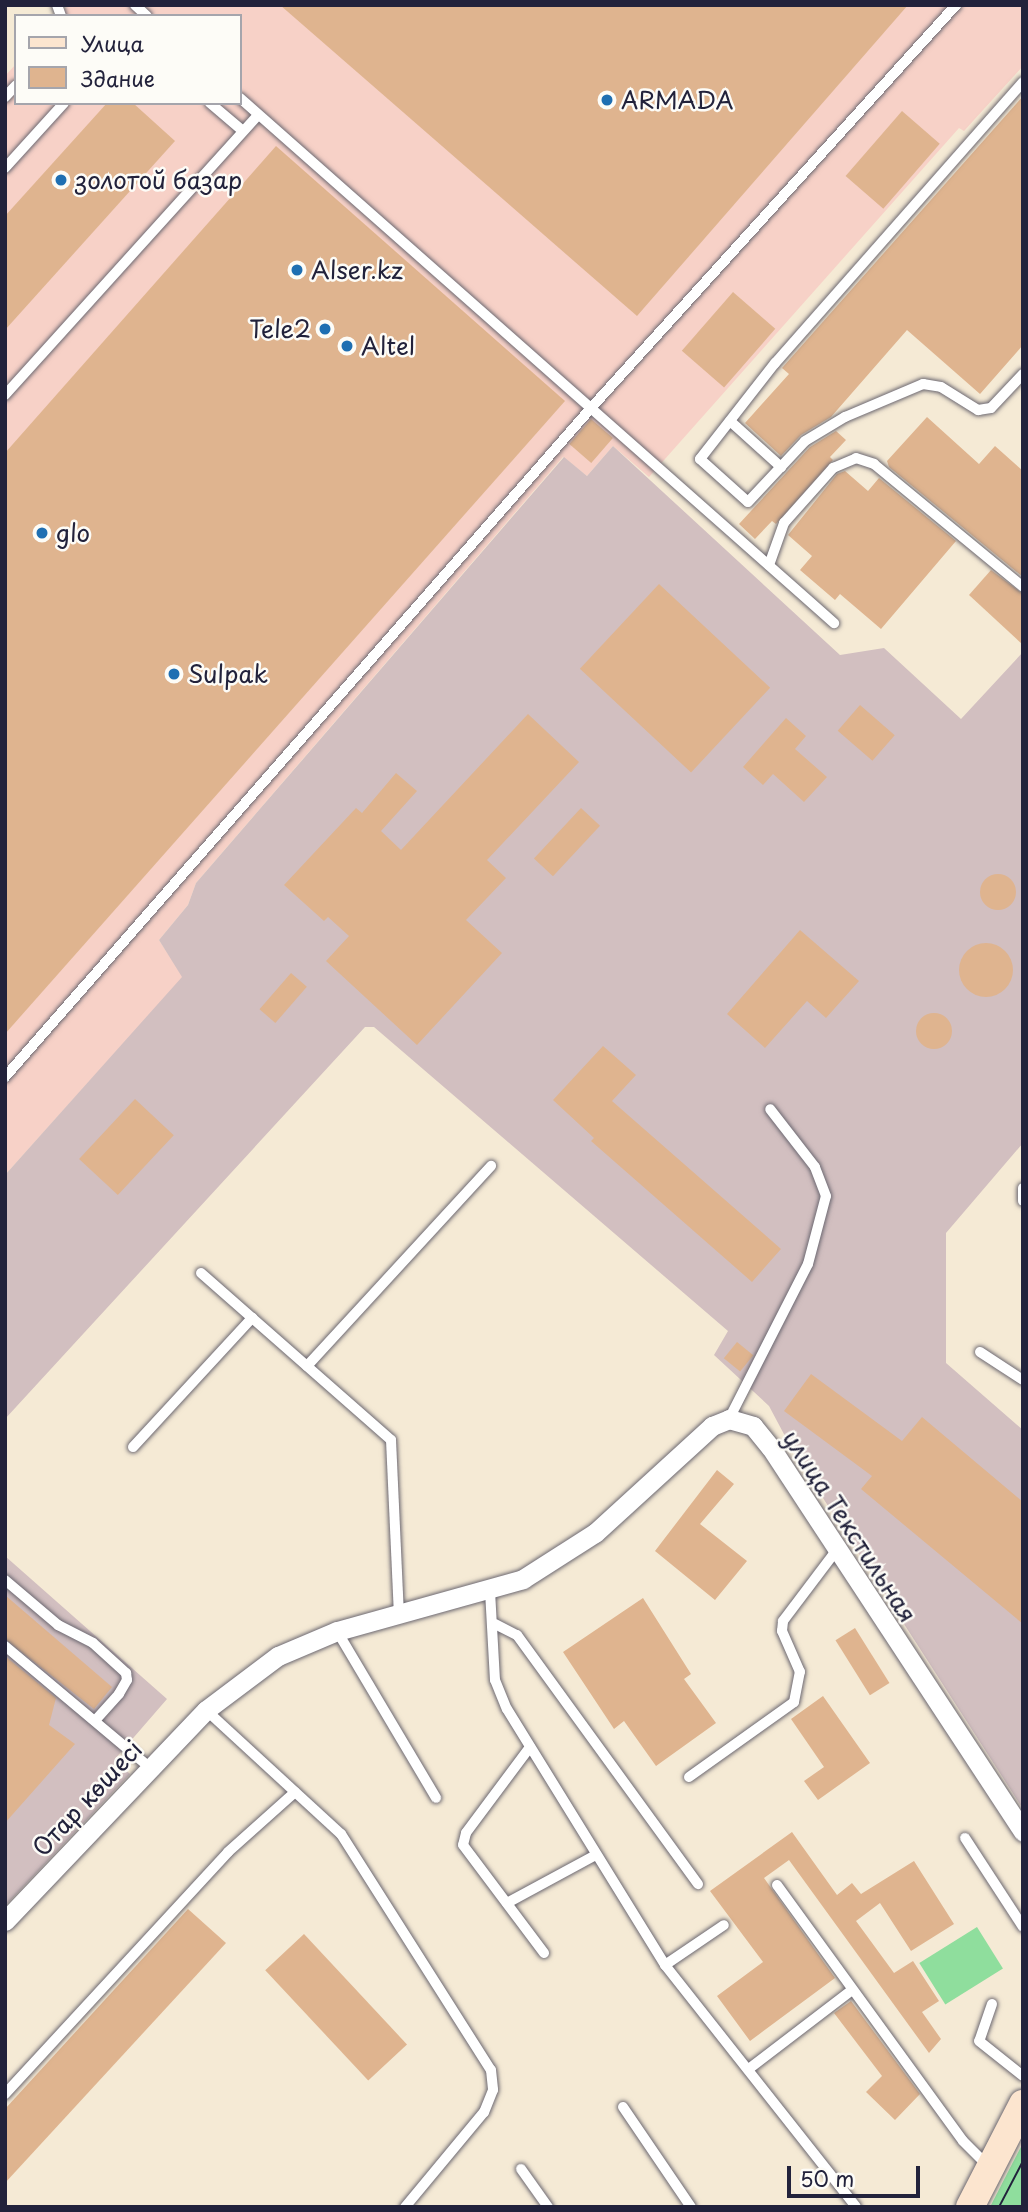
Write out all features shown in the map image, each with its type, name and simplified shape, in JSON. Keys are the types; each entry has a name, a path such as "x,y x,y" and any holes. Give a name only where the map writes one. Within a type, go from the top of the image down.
{"main road":[{"path":"970,2207 1023,2104"}],"street":[{"name":"улица Текстильная","path":"729,1419 753,1426 771,1447 836,1551 1023,1832"},
{"path":"206,1710 278,1656 337,1631 490,1591 552,1564 595,1533 712,1426 729,1419"},
{"name":"Отар көшесі","path":"5,1922 149,1767 206,1710"}],"lane":[{"path":"5,1077 591,408 957,5"},
{"path":"1023,82 700,459 748,502 804,441 845,417 923,384 940,387 978,410 991,408 1023,374"},
{"path":"242,100 834,623"},
{"path":"5,168 62,105"},
{"path":"212,105 243,131"},
{"path":"5,395 258,115"},
{"path":"730,421 780,467"},
{"path":"769,565 784,523 833,468 856,458 874,464 1023,587"},
{"path":"729,1419 808,1264 826,1196 815,1167 770,1109"},
{"path":"307,1366 491,1166"},
{"path":"1023,1188 1023,1201"},
{"path":"201,1273 391,1440 399,1615"},
{"path":"133,1447 252,1318"},
{"path":"980,1352 1023,1380"},
{"path":"689,1777 794,1702 800,1672 782,1630 783,1621 836,1551"},
{"path":"5,1580 58,1625 93,1643 126,1673 127,1680 119,1694 95,1721"},
{"path":"490,1591 495,1624 495,1680 530,1747 594,1856 665,1965 750,2068 856,2207"},
{"path":"495,1624 517,1635 698,1884"},
{"path":"337,1631 436,1798"},
{"path":"5,1646 149,1767"},
{"path":"206,1710 295,1792 322,1812 341,1834 491,2070 493,2090 484,2112 405,2207"},
{"path":"530,1747 466,1833 463,1845 544,1953"},
{"path":"5,2094 228,1852 295,1792"},
{"path":"965,1838 1023,1927"},
{"path":"507,1903 594,1856"},
{"path":"776,1885 919,2076 963,2141 990,2168"},
{"path":"665,1965 724,1925"},
{"path":"750,2068 852,1990"},
{"path":"992,2004 979,2041 1023,2076"},
{"path":"623,2107 691,2207"},
{"path":"521,2169 548,2207"}],"shaded area":[{"path":"68,5 1023,5 1023,66 964,131 959,128 649,477 613,446 587,476 563,457 196,883 188,905 159,940 183,977 5,1175 5,76 14,66 14,105 242,105 242,14 61,14"},
{"path":"613,446 840,655 884,648 961,719 1023,652 1023,1143 946,1233 946,1363 1023,1430 1023,1809 794,1453 769,1406 714,1355 728,1331 374,1027 365,1027 5,1419 5,1175 182,977 159,940 188,905 196,883 564,457 587,476"},
{"path":"5,1556 167,1699 115,1759 130,1774 5,1906"}],"green space":[{"path":"977,1927 1003,1969 945,2005 919,1963"},
{"path":"1023,2143 1023,2205 990,2207 1012,2164"}],"building":[{"name":"ARMADA","path":"280,5 908,5 637,316"},
{"path":"1023,96 1023,345 980,394 907,330 831,417 801,435 781,456 745,423 789,374 782,368"},
{"path":"105,105 135,105 175,141 5,330 5,216"},
{"path":"902,111 940,144 883,209 846,176"},
{"path":"276,146 565,401 5,1034 5,453"},
{"path":"733,292 775,329 724,388 682,351"},
{"path":"927,417 979,464 995,446 1023,471 1023,577 889,467 887,461"},
{"path":"591,419 613,438 591,463 569,444"},
{"path":"836,431 846,440 830,457 833,460 776,524 772,521 755,539 739,524 810,447"},
{"path":"845,471 868,491 879,478 956,541 881,629 840,594 835,600 800,570 812,556 788,535 837,474"},
{"path":"991,570 1023,594 1023,645 969,595"},
{"path":"659,584 770,688 691,773 580,669"},
{"path":"860,705 895,735 872,761 838,731"},
{"path":"528,714 579,762 487,860 506,878 466,920 502,953 417,1045 326,961 349,936 328,917 324,921 284,885 356,808 362,813 396,773 417,791 381,831 401,850"},
{"path":"786,718 806,736 795,749 827,777 804,802 773,774 763,785 743,767"},
{"path":"581,808 600,826 553,876 534,858"},
{"path":"998,874 1011,879 1016,892 1011,905 998,910 985,905 980,892 985,879"},
{"path":"800,930 859,981 826,1018 807,1001 765,1048 727,1014"},
{"path":"986,943 1005,951 1013,970 1005,989 986,997 967,989 959,970 967,951"},
{"path":"291,973 307,987 275,1023 260,1009"},
{"path":"934,1013 947,1018 952,1031 947,1044 934,1049 921,1044 916,1031 921,1018"},
{"path":"603,1046 636,1075 612,1101 781,1249 752,1282 591,1141 594,1138 553,1100"},
{"path":"135,1099 174,1135 118,1195 79,1159"},
{"path":"737,1342 753,1355 740,1372 724,1358"},
{"path":"811,1374 902,1441 922,1417 1023,1502 1023,1624 861,1489 872,1476 784,1411"},
{"path":"717,1470 734,1484 700,1524 747,1561 715,1600 655,1551"},
{"path":"5,1595 112,1687 94,1709 5,1639"},
{"path":"643,1598 691,1674 684,1679 716,1723 656,1766 624,1721 614,1729 563,1652"},
{"path":"855,1628 889,1683 870,1695 835,1640"},
{"path":"5,1656 56,1698 49,1725 75,1744 5,1823"},
{"path":"823,1696 870,1763 818,1800 804,1781 824,1767 791,1719"},
{"path":"792,1832 837,1895 852,1883 861,1894 914,1861 954,1924 911,1951 880,1903 856,1921 894,1973 913,1961 939,2001 922,2012 941,2039 929,2053 789,1860 764,1878 835,1978 750,2041 717,1996 763,1962 710,1891"},
{"path":"188,1909 226,1943 5,2183 5,2109"},
{"path":"304,1934 407,2044 368,2081 265,1970"},
{"path":"851,2001 920,2094 895,2120 866,2092 882,2076 834,2013"}],"tram line":[{"path":"999,2207 1023,2161"}],"place":[{"name":"ARMADA","path":"607,100"},
{"name":"золотой базар","path":"61,180"},
{"name":"Alser.kz","path":"297,270"},
{"name":"Tele2","path":"325,329"},
{"name":"Altel","path":"347,346"},
{"name":"glo","path":"42,533"},
{"name":"Sulpak","path":"174,674"}]}
